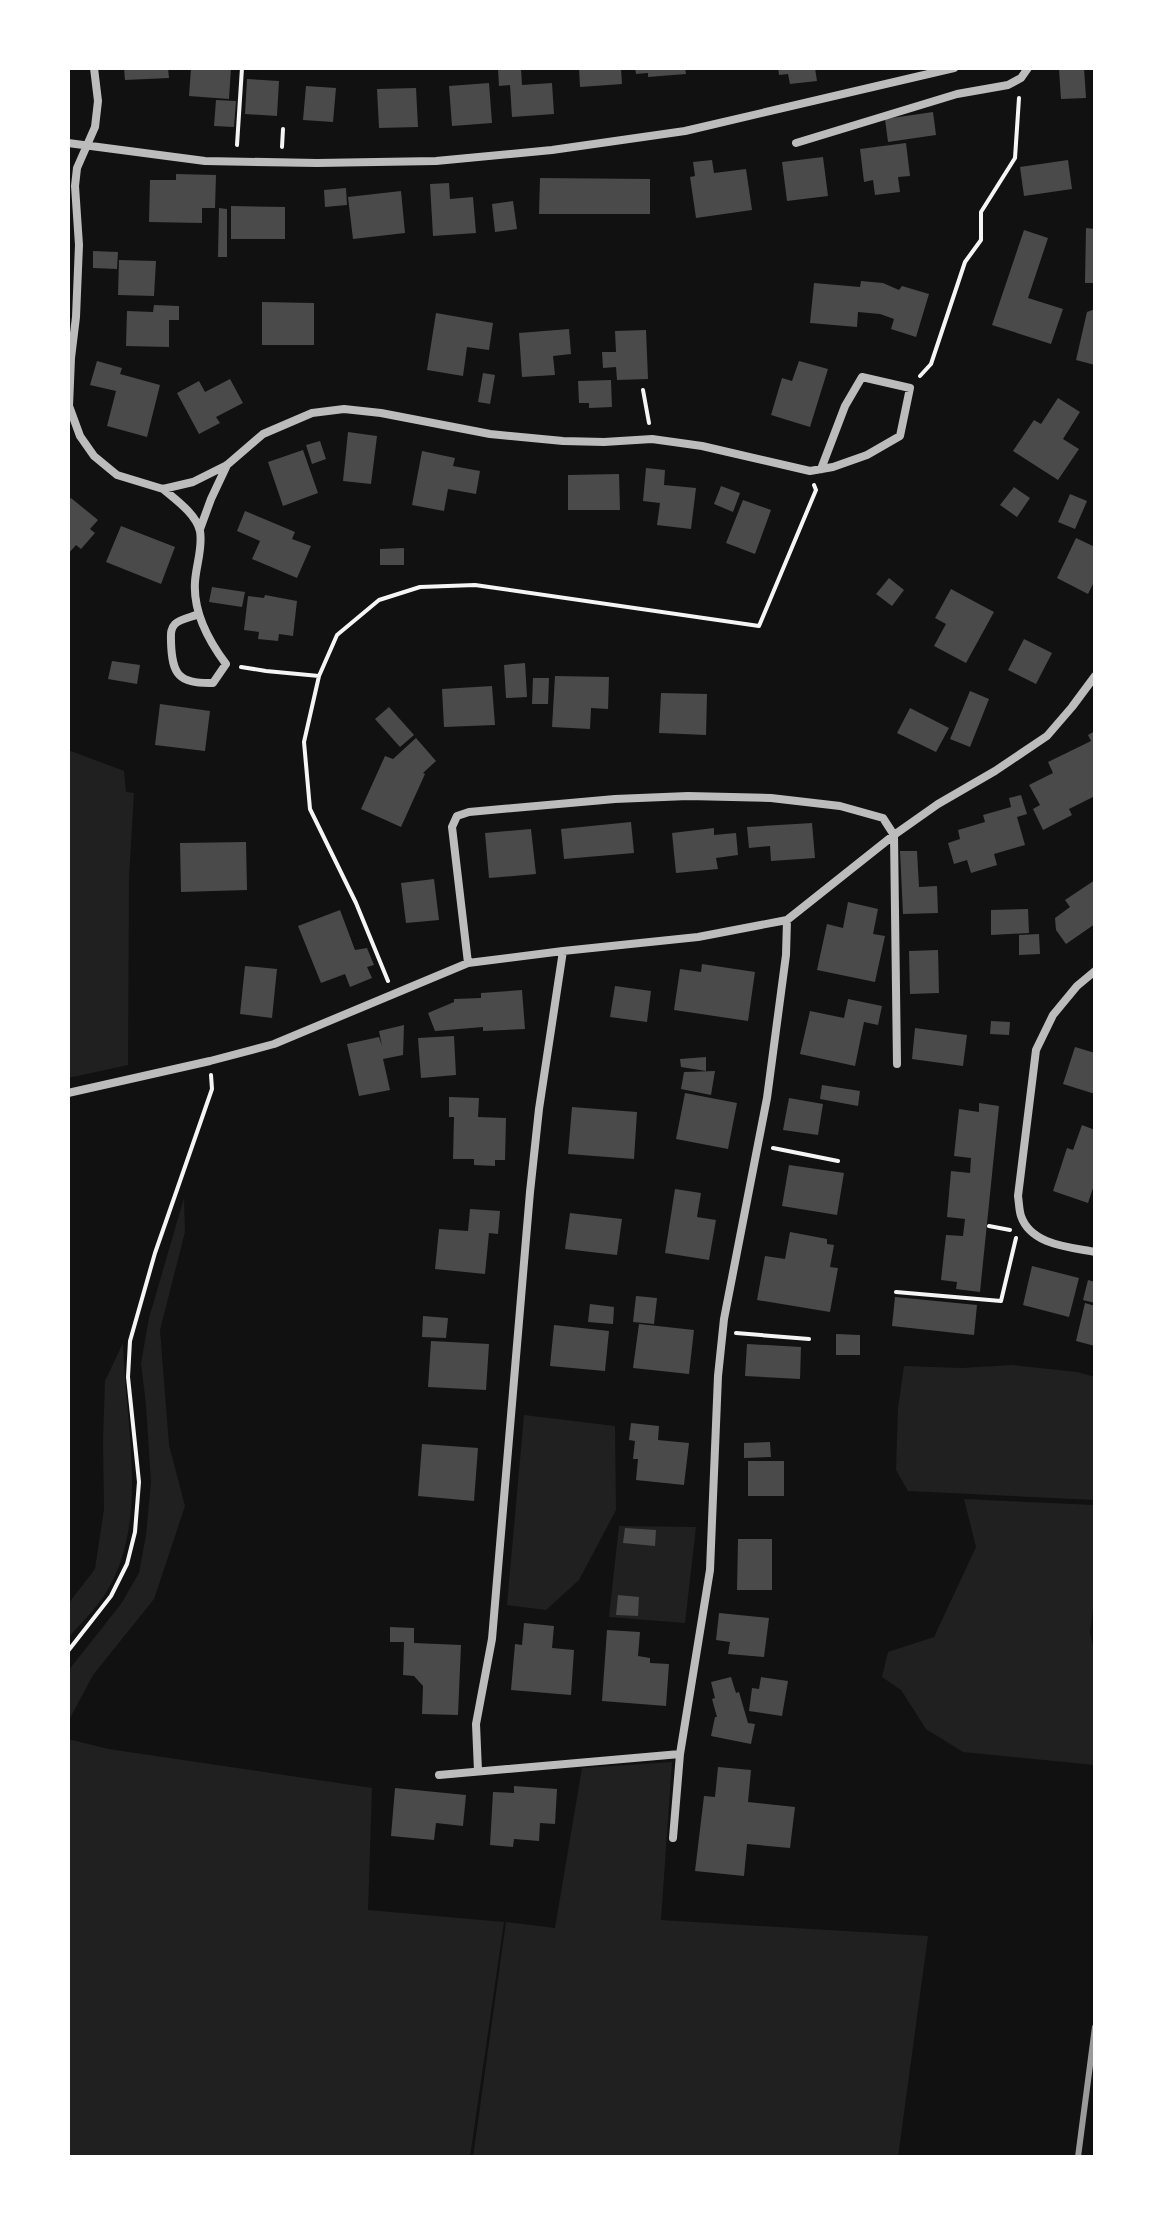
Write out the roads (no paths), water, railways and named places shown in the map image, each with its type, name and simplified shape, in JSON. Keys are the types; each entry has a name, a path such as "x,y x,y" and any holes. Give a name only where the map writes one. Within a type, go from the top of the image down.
{"street":[{"path":"94,68 98,101 95,127 77,168 75,186 79,245 69,406 80,436 94,456 117,475 163,489 184,506 200,529"},
{"path":"68,143 205,161 436,161 552,150 685,131 954,68"},
{"path":"796,143 957,94 1008,85 1021,78 1028,68"},
{"path":"163,489 193,482 227,465 263,434 285,424 312,413 344,409 490,434 563,441 652,439 702,446 810,471 821,469 867,455 900,436 910,388 862,377 845,406 821,469"},
{"path":"199,614 176,622 171,630 172,664 191,683 213,683 226,664 211,644 199,614 195,584 200,529 227,465"},
{"path":"68,1093 274,1044 468,963 698,937 787,920 894,835 1047,736 1094,681"},
{"path":"468,963 452,827 457,816 469,812 615,799 688,796 771,798 840,806 883,818 894,835 897,1064"},
{"path":"673,1838 680,1754 710,1570 718,1376 723,1332 767,1098 786,955 787,920"},
{"path":"478,1771 476,1724 492,1639 530,1192 563,951"},
{"path":"1095,971 1077,986 1053,1015 1036,1050 1018,1196 1021,1217 1032,1234 1049,1242 1095,1252"},
{"path":"439,1775 680,1754"}],"railway":[{"path":"1078,2157 1095,2027"}]}
